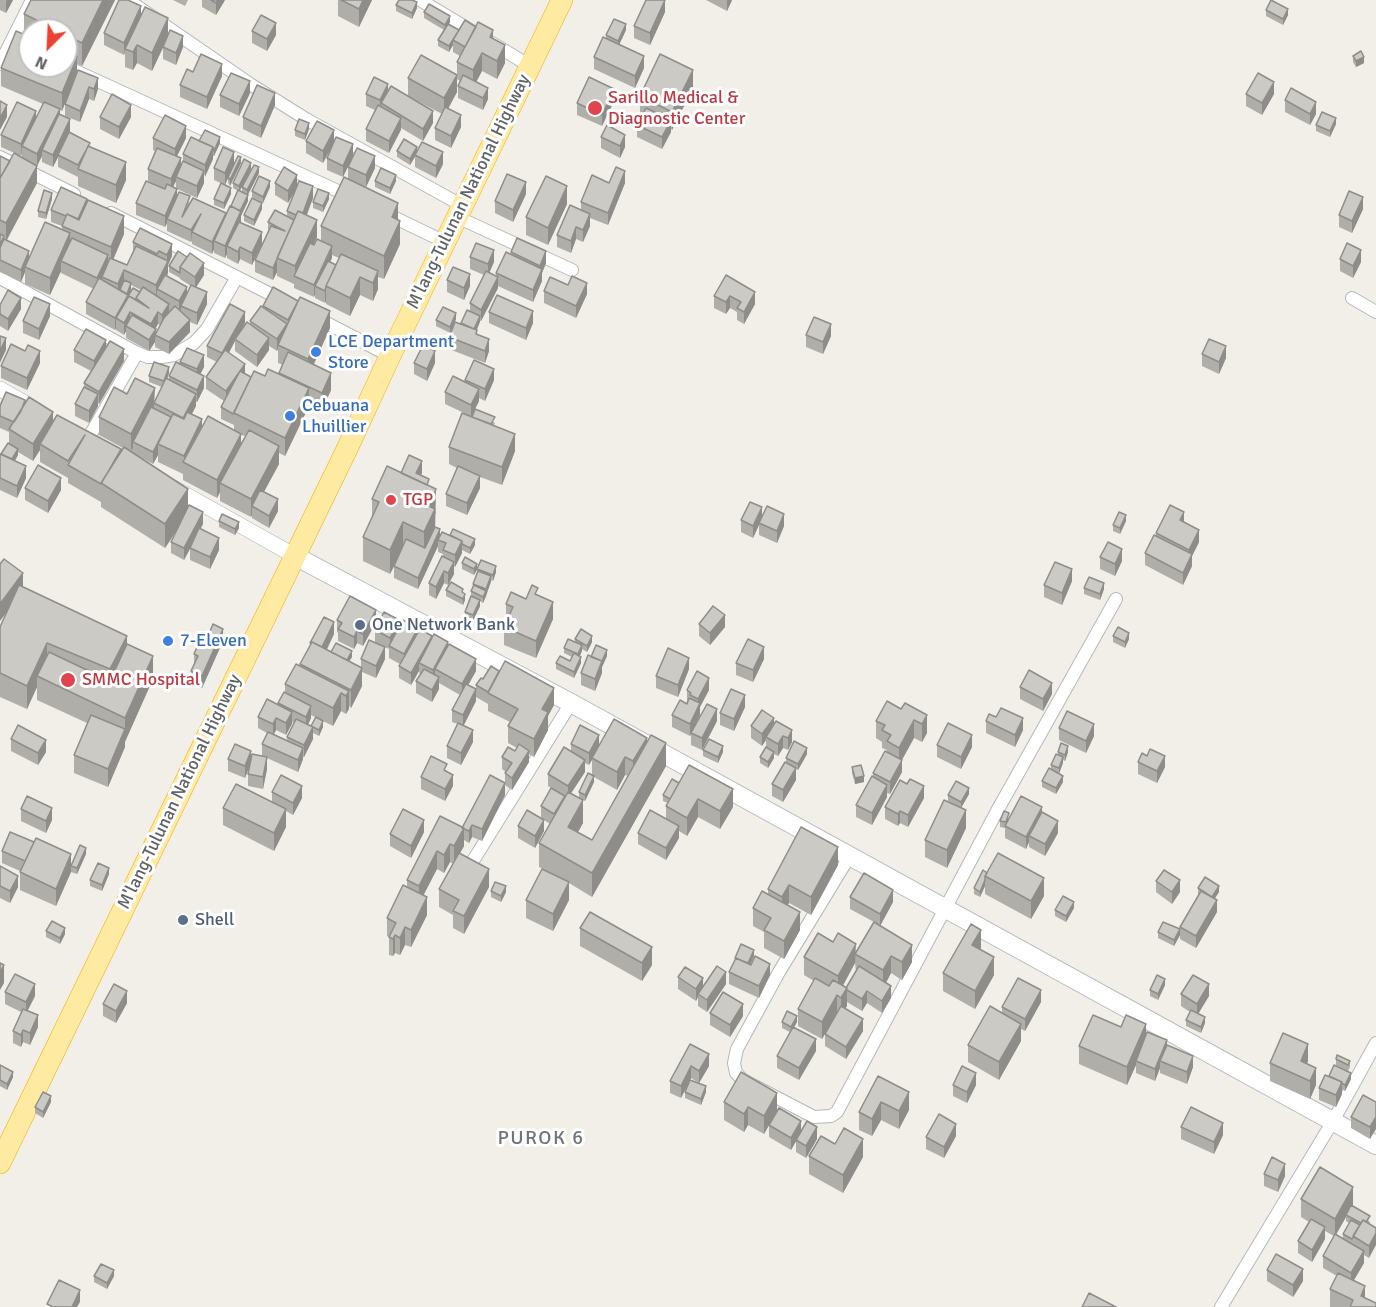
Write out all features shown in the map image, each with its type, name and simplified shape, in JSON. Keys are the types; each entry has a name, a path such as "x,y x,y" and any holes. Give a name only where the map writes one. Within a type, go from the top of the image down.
{"highway":[{"name":"M'lang-Tulunan National Highway","path":"0,1162 562,0"}],"main road":[{"path":"295,556 571,703 1376,1145"}],"street":[{"path":"0,64 16,44 32,0"},
{"path":"128,0 250,84 306,119 460,212 572,270"},
{"path":"420,0 530,66"},
{"path":"78,72 445,242"},
{"path":"0,157 288,303"},
{"path":"0,278 136,353 148,357 162,357 185,350 207,329 237,277"},
{"path":"1352,298 1376,312"},
{"path":"309,314 390,356"},
{"path":"89,439 136,353"},
{"path":"0,389 39,411"},
{"path":"161,480 295,556"},
{"path":"849,857 737,1049 734,1064 736,1072 743,1080 814,1116 831,1116 837,1112 997,811 1116,599"},
{"path":"471,864 571,703"},
{"path":"1221,1307 1333,1120 1376,1043"}],"building":[{"path":"31,0 103,0 82,43 78,41 78,18 32,18 24,14"},
{"path":"119,0 128,0 141,6 124,43 104,33"},
{"path":"341,0 363,0 359,9"},
{"path":"399,0 417,2 412,13 396,5"},
{"path":"646,0 665,0 650,33 634,26"},
{"path":"1271,0 1288,9 1283,19 1266,10"},
{"path":"429,4 450,16 445,25 424,12"},
{"path":"145,7 168,18 152,53 137,45 133,52 125,49"},
{"path":"261,15 276,23 267,39 252,31"},
{"path":"614,19 626,24 618,41 606,35"},
{"path":"465,20 476,27 465,47 453,40"},
{"path":"478,22 493,30 490,37 505,45 497,61 482,53 473,70 457,62"},
{"path":"448,24 459,30 449,46 438,40"},
{"path":"170,30 183,36 176,53 163,47"},
{"path":"16,31 18,32 18,75 1,68"},
{"path":"603,37 644,56 635,76 594,57"},
{"path":"1361,51 1364,57 1356,61 1353,56"},
{"path":"201,54 222,64 207,97 180,85 187,69 193,72"},
{"path":"660,54 693,70 672,112 640,96"},
{"path":"421,55 457,75 444,98 408,78"},
{"path":"78,70 98,78 94,89 89,87 80,111 65,104 75,78 78,78"},
{"path":"231,73 250,81 239,104 220,95"},
{"path":"1258,73 1274,82 1262,103 1246,94"},
{"path":"463,75 488,88 483,98 458,86"},
{"path":"374,77 388,84 380,100 366,94"},
{"path":"589,77 614,89 602,115 577,103"},
{"path":"25,78 68,78 62,93"},
{"path":"257,85 275,93 261,126 243,117"},
{"path":"391,86 433,111 423,129 381,103"},
{"path":"1291,88 1316,102 1310,114 1285,100"},
{"path":"112,94 131,105 119,127 100,117"},
{"path":"0,101 7,105 0,118"},
{"path":"17,102 36,111 21,144 1,135"},
{"path":"44,102 60,109 37,154 22,146"},
{"path":"378,105 401,118 389,141 366,129"},
{"path":"445,107 461,115 451,136 435,128"},
{"path":"646,108 671,120 662,137 637,125"},
{"path":"1322,112 1336,118 1330,131 1316,125"},
{"path":"59,114 70,119 53,155 42,150"},
{"path":"165,115 186,126 175,149 153,138"},
{"path":"299,119 309,123 305,134 295,130"},
{"path":"317,121 334,130 323,151 306,141"},
{"path":"607,125 625,135 620,146 601,137"},
{"path":"205,130 220,137 214,151 213,147 199,141"},
{"path":"69,132 90,143 78,165 58,155"},
{"path":"191,137 213,147 205,165 183,154"},
{"path":"336,137 353,144 343,166 327,158"},
{"path":"404,139 417,147 410,159 397,151"},
{"path":"422,142 443,152 436,166 415,155"},
{"path":"88,146 126,162 116,185 78,169"},
{"path":"223,147 234,152 225,173 214,168"},
{"path":"157,148 181,158 171,179 148,169"},
{"path":"357,148 375,156 366,175 348,167"},
{"path":"14,153 37,166 6,223 0,220 0,178"},
{"path":"0,156 10,161 0,178"},
{"path":"238,156 241,157 230,180 228,177"},
{"path":"244,159 251,163 239,186 233,183"},
{"path":"183,161 204,171 197,186 176,177"},
{"path":"254,165 259,167 247,190 242,187"},
{"path":"284,167 297,175 288,191 275,183"},
{"path":"616,167 625,171 608,213 581,202 592,175 609,183"},
{"path":"381,168 396,175 390,188 375,181"},
{"path":"507,174 526,182 513,210 495,201"},
{"path":"259,176 270,181 263,197 252,191"},
{"path":"546,176 567,186 548,228 526,217"},
{"path":"344,177 398,203 392,217 400,221 384,256 321,226"},
{"path":"146,181 165,189 167,184 177,189 165,216 136,203"},
{"path":"299,181 313,186 303,213 298,211 296,215 287,211"},
{"path":"221,183 231,188 224,203 214,199"},
{"path":"61,187 87,199 78,219 51,210"},
{"path":"318,189 329,193 323,206 313,202"},
{"path":"44,190 52,193 46,213 38,211"},
{"path":"238,190 248,195 240,211 231,206"},
{"path":"1349,191 1363,197 1352,221 1339,215"},
{"path":"179,192 190,196 182,217 193,198 226,213 212,242 192,232 201,214 191,230 167,219"},
{"path":"252,198 262,203 254,220 244,215"},
{"path":"88,200 124,216 111,247 62,226 67,214 79,220"},
{"path":"570,205 590,214 583,230 576,227 571,241 557,235"},
{"path":"230,206 241,211 225,246 214,241"},
{"path":"275,210 294,220 273,268 255,260 271,226 285,231 268,222"},
{"path":"298,211 317,220 295,266 277,258"},
{"path":"45,222 70,233 50,278 25,267"},
{"path":"239,222 262,232 252,253 240,247 238,252 227,246"},
{"path":"140,228 172,244 167,255 159,251 157,254 133,242"},
{"path":"72,238 108,255 97,278 61,261"},
{"path":"517,238 546,251 540,266 511,252"},
{"path":"4,239 29,251 21,270 0,260 0,248"},
{"path":"317,239 332,246 314,285 294,276 310,243 314,245"},
{"path":"476,243 494,250 488,264 470,257"},
{"path":"1347,243 1361,250 1353,266 1340,259"},
{"path":"136,246 168,261 156,285 124,270 118,284 102,277 110,258 127,265"},
{"path":"178,251 187,257 180,267 180,273 169,266"},
{"path":"506,252 542,269 533,290 496,273"},
{"path":"190,253 204,263 195,277 180,267"},
{"path":"341,254 378,271 373,283 360,277 350,298 326,286"},
{"path":"328,261 336,265 325,291 315,286"},
{"path":"453,267 470,274 464,288 447,280"},
{"path":"486,271 498,277 481,310 470,303"},
{"path":"165,275 187,287 179,301 157,289"},
{"path":"726,275 755,292 744,312 737,308 741,302 730,296 726,302 714,296"},
{"path":"572,276 587,283 576,306 544,291 550,277 568,285"},
{"path":"99,278 128,295 115,318 86,302"},
{"path":"124,280 131,283 127,294 120,290"},
{"path":"191,285 207,292 197,313 181,306"},
{"path":"143,287 169,304 162,315 158,312 151,324 130,312 124,323 116,318 129,296 149,308 136,298"},
{"path":"273,287 298,301 288,320 263,306"},
{"path":"133,288 140,292 136,300 129,296 128,298 128,296"},
{"path":"8,290 21,298 8,319 0,314 0,305"},
{"path":"497,295 533,311 526,328 489,312"},
{"path":"34,297 50,304 39,329 23,321"},
{"path":"300,297 330,311 308,359 278,345"},
{"path":"230,304 245,312 222,353 207,346"},
{"path":"175,306 190,320 169,342 155,335 164,318"},
{"path":"261,306 287,324 277,339 250,321"},
{"path":"443,307 456,313 450,327 436,320"},
{"path":"467,310 480,316 474,329 461,323"},
{"path":"132,315 156,329 149,340 126,326"},
{"path":"814,317 831,324 823,342 806,335"},
{"path":"247,322 269,338 257,355 235,339"},
{"path":"455,322 477,330 476,334 489,339 485,351 449,337"},
{"path":"86,329 106,340 94,361 74,350"},
{"path":"0,336 6,338 0,351"},
{"path":"1209,339 1226,346 1219,362 1202,354"},
{"path":"110,341 124,349 99,392 84,383"},
{"path":"11,344 25,351 28,345 40,351 27,378 1,366"},
{"path":"423,345 435,351 427,369 414,363"},
{"path":"187,348 204,355 197,369 180,362"},
{"path":"225,350 245,364 226,391 206,377"},
{"path":"288,352 331,373 322,393 279,373"},
{"path":"474,360 494,369 485,389 465,380"},
{"path":"154,362 169,367 164,381 149,376"},
{"path":"176,362 204,376 197,390 169,376"},
{"path":"268,369 309,388 285,438 234,413 254,371 265,376"},
{"path":"240,371 251,377 233,414 221,407"},
{"path":"453,376 479,389 471,405 445,392"},
{"path":"135,378 155,388 131,434 99,417 114,387 127,394"},
{"path":"166,378 196,394 183,418 154,403"},
{"path":"84,387 98,394 89,411 75,404"},
{"path":"6,392 25,400 14,422 0,416 0,406"},
{"path":"29,397 53,412 33,444 9,429"},
{"path":"151,407 171,417 153,452 133,442"},
{"path":"475,409 495,417 491,424 472,417"},
{"path":"187,412 202,419 184,456 158,444 173,414 184,419"},
{"path":"462,413 515,434 502,467 449,447"},
{"path":"57,415 121,449 101,484 68,465 85,435 68,461 40,444"},
{"path":"208,416 241,434 217,480 183,462"},
{"path":"249,430 279,446 251,499 220,483"},
{"path":"8,443 18,449 12,459 1,454"},
{"path":"124,447 188,489 165,524 101,483"},
{"path":"0,454 26,466 17,486 0,478"},
{"path":"409,455 422,461 416,473 429,479 427,485 401,473"},
{"path":"38,465 61,478 48,501 25,488"},
{"path":"387,466 436,489 429,506 435,509 424,532 403,522 390,550 363,537 379,502 372,499"},
{"path":"458,466 480,476 467,503 446,494"},
{"path":"260,490 278,499 269,516 252,506"},
{"path":"750,502 762,507 753,526 741,520"},
{"path":"189,505 203,512 184,548 171,542"},
{"path":"1170,505 1184,512 1180,520 1199,530 1189,550 1156,533"},
{"path":"767,506 784,514 777,531 759,523"},
{"path":"1119,512 1126,515 1120,528 1113,525"},
{"path":"222,514 239,522 235,529 219,521"},
{"path":"435,527 440,529 418,578 394,566 406,539 425,548"},
{"path":"199,528 219,538 210,557 190,548"},
{"path":"453,529 475,539 470,548 450,535"},
{"path":"442,532 462,541 455,555 443,550 446,543 438,540"},
{"path":"1154,535 1192,554 1183,573 1145,553"},
{"path":"1108,542 1122,549 1115,564 1100,557"},
{"path":"442,556 454,562 448,573 444,571 436,587 429,583"},
{"path":"465,557 477,564 474,569 462,563"},
{"path":"4,559 23,573 0,604 0,564"},
{"path":"481,560 496,566 493,575 477,569"},
{"path":"1055,562 1072,569 1062,593 1044,585"},
{"path":"478,571 491,576 486,589 473,584"},
{"path":"1089,577 1104,583 1100,594 1084,588"},
{"path":"451,582 463,589 462,592 465,594 463,599 446,590"},
{"path":"19,585 127,636 110,669 47,643 27,686 0,673 0,627"},
{"path":"474,585 486,591 483,597 471,591"},
{"path":"532,585 538,588 535,594 553,602 536,641 504,627 513,607 506,604 511,592 526,599"},
{"path":"350,596 376,610 363,634 357,631 354,637 338,629 342,623 337,620"},
{"path":"471,596 480,600 473,615 465,612"},
{"path":"713,606 725,615 710,633 699,624"},
{"path":"384,612 399,620 390,638 375,630"},
{"path":"324,617 334,622 322,647 310,643"},
{"path":"403,620 418,628 404,654 389,646"},
{"path":"213,624 223,629 202,676 191,671 198,656 194,654 203,633 208,636"},
{"path":"1118,627 1129,633 1125,642 1113,636"},
{"path":"420,629 432,636 411,673 399,666"},
{"path":"581,629 592,636 587,646 575,639"},
{"path":"434,634 448,642 433,670 419,663"},
{"path":"568,639 582,645 578,654 564,648"},
{"path":"748,639 764,647 753,670 736,663"},
{"path":"369,640 385,647 376,666 361,659"},
{"path":"312,642 362,668 351,690 300,664"},
{"path":"336,643 352,651 347,660 331,652"},
{"path":"127,644 153,656 125,718 37,676 49,652 110,681"},
{"path":"449,644 476,659 462,684 435,669"},
{"path":"596,645 607,650 602,661 591,657"},
{"path":"668,648 689,658 678,685 656,676"},
{"path":"574,653 581,657 574,672 556,663 560,656 570,661"},
{"path":"588,655 602,661 595,679 581,673"},
{"path":"505,661 554,688 542,709 548,712 534,739 508,726 518,709 488,693"},
{"path":"296,664 349,691 346,696 341,693 333,708 285,684"},
{"path":"491,666 499,671 488,692 476,685"},
{"path":"424,669 439,677 432,690 416,681"},
{"path":"1029,670 1052,683 1043,699 1020,687"},
{"path":"697,671 709,678 698,699 690,695 691,693 687,690"},
{"path":"466,684 476,689 463,715 452,710"},
{"path":"731,689 745,695 734,719 720,713"},
{"path":"284,692 311,706 306,717 278,703"},
{"path":"689,698 700,703 690,724 672,715 680,700 687,704"},
{"path":"267,699 292,712 286,723 276,718 273,724 258,717"},
{"path":"887,701 901,709 905,703 927,715 922,724 914,720 899,748 887,741 891,735 882,730 885,725 876,721"},
{"path":"707,704 717,709 702,738 691,733"},
{"path":"1001,708 1023,718 1015,735 986,721 989,714 996,717"},
{"path":"762,710 774,718 762,734 751,726"},
{"path":"1067,711 1094,724 1086,741 1059,728"},
{"path":"91,715 125,729 108,769 74,755"},
{"path":"316,717 323,721 319,730 311,726"},
{"path":"296,719 313,727 304,745 287,737"},
{"path":"614,719 647,738 633,761 625,757 617,772 592,758"},
{"path":"776,721 792,730 788,738 783,736 778,744 766,737"},
{"path":"458,723 473,730 461,753 447,746"},
{"path":"948,723 972,735 961,757 937,745"},
{"path":"18,725 46,740 38,753 11,739"},
{"path":"580,725 599,735 589,753 571,744"},
{"path":"268,732 303,748 298,760 262,744"},
{"path":"651,735 666,743 592,873 539,843 568,792 583,800 568,827 592,840"},
{"path":"709,739 723,746 718,757 703,750"},
{"path":"794,741 807,748 798,764 786,758"},
{"path":"1061,743 1068,746 1065,755 1058,752"},
{"path":"235,744 251,751 245,766 228,759"},
{"path":"519,744 529,751 512,778 505,773 512,763 502,757 508,747 515,751"},
{"path":"564,747 585,760 568,786 548,774"},
{"path":"766,747 774,752 768,762 760,757"},
{"path":"1150,749 1165,756 1157,771 1138,762 1142,753 1147,756"},
{"path":"885,751 902,760 890,782 873,773"},
{"path":"252,754 267,757 263,777 248,774"},
{"path":"1056,754 1063,757 1059,768 1051,765"},
{"path":"431,756 447,764 444,770 453,775 445,789 421,777"},
{"path":"785,762 796,768 783,790 772,784"},
{"path":"689,765 733,789 720,811 698,799 687,818 666,806"},
{"path":"861,765 864,776 855,778 852,767"},
{"path":"1049,768 1063,776 1056,788 1042,781"},
{"path":"588,773 594,776 585,795 579,792"},
{"path":"281,775 302,786 293,803 272,792"},
{"path":"490,775 505,783 482,829 472,825 469,831 462,828"},
{"path":"872,776 887,785 872,813 856,805"},
{"path":"672,779 679,783 670,799 663,795"},
{"path":"910,779 924,786 908,815 900,811 898,814 885,807 900,780 907,784"},
{"path":"956,781 969,788 961,802 948,795"},
{"path":"236,784 286,809 274,833 223,808"},
{"path":"551,788 565,796 554,814 541,806"},
{"path":"27,796 52,808 46,821 21,809"},
{"path":"1021,796 1042,807 1026,837 1005,826"},
{"path":"944,800 966,810 947,850 925,840"},
{"path":"403,809 424,820 411,846 390,834"},
{"path":"527,810 544,820 535,836 518,826"},
{"path":"650,810 679,826 666,848 638,833"},
{"path":"1004,811 1009,813 1006,822 1000,821"},
{"path":"1042,812 1058,821 1045,844 1029,836"},
{"path":"440,816 464,828 454,846 450,844 444,855 437,851 419,886 407,880"},
{"path":"801,827 838,847 811,897 789,885 782,897 768,889"},
{"path":"10,832 34,842 25,861 2,851"},
{"path":"36,838 71,854 56,889 20,872"},
{"path":"80,845 86,848 77,868 71,866"},
{"path":"459,853 489,869 464,916 453,911 459,900 439,889"},
{"path":"998,853 1044,878 1031,901 985,876"},
{"path":"98,863 109,868 102,885 90,880"},
{"path":"0,866 18,876 10,891 0,886"},
{"path":"542,869 569,882 553,914 526,900"},
{"path":"983,870 987,873 980,892 974,888"},
{"path":"1164,870 1180,880 1172,892 1156,881"},
{"path":"864,873 893,890 880,914 850,897"},
{"path":"1205,877 1219,886 1212,897 1198,888"},
{"path":"495,882 506,886 501,896 491,891"},
{"path":"403,885 427,897 411,930 405,927 400,938 395,935 393,939 389,937 396,923 387,918"},
{"path":"762,891 800,912 784,941 764,930 771,918 753,908"},
{"path":"1201,891 1217,900 1196,936 1180,927"},
{"path":"1063,896 1074,902 1066,916 1055,910"},
{"path":"590,912 652,947 642,963 580,928"},
{"path":"52,921 65,928 60,938 46,931"},
{"path":"874,922 912,945 902,962 891,956 883,970 855,954"},
{"path":"1163,922 1180,929 1174,940 1158,932"},
{"path":"971,924 981,930 972,945 994,957 975,991 943,973"},
{"path":"818,933 833,942 838,933 856,944 838,976 804,957"},
{"path":"741,944 754,950 748,963 735,958"},
{"path":"755,956 770,964 759,986 729,972 736,958 751,965"},
{"path":"717,966 726,972 707,1000 698,994"},
{"path":"859,966 891,986 882,1001 867,991 862,999 847,990"},
{"path":"685,967 703,978 696,989 678,977"},
{"path":"15,974 35,984 26,1002 5,992"},
{"path":"1157,975 1165,979 1158,994 1150,990"},
{"path":"1193,975 1209,984 1197,1004 1181,994"},
{"path":"815,978 829,986 833,980 847,988 841,998 837,995 822,1022 798,1009"},
{"path":"1018,978 1041,990 1025,1019 1002,1007"},
{"path":"114,984 127,991 116,1011 103,1004"},
{"path":"723,992 743,1004 730,1025 710,1013"},
{"path":"841,1006 863,1019 846,1047 825,1034"},
{"path":"990,1006 1021,1024 999,1062 968,1045"},
{"path":"23,1009 38,1015 30,1033 23,1030 21,1035 13,1031"},
{"path":"1191,1010 1205,1017 1201,1027 1186,1020"},
{"path":"787,1011 797,1016 791,1027 782,1022"},
{"path":"1093,1015 1121,1027 1126,1015 1146,1024 1127,1067 1079,1046"},
{"path":"793,1027 816,1039 799,1068 777,1056"},
{"path":"1147,1032 1167,1040 1155,1069 1136,1061"},
{"path":"1283,1033 1308,1044 1301,1061 1316,1068 1310,1081 1270,1063"},
{"path":"690,1044 709,1054 699,1071 691,1066 681,1086 670,1081"},
{"path":"1167,1045 1193,1056 1187,1072 1160,1061"},
{"path":"1337,1055 1350,1061 1348,1065 1336,1059"},
{"path":"0,1065 13,1072 7,1084 0,1080"},
{"path":"1334,1065 1351,1073 1345,1085 1329,1076"},
{"path":"962,1066 976,1073 967,1092 953,1085"},
{"path":"741,1072 777,1093 764,1116 748,1107 744,1114 724,1102"},
{"path":"1325,1075 1342,1082 1336,1095 1319,1088"},
{"path":"878,1076 909,1092 899,1111 881,1102 872,1119 859,1112"},
{"path":"690,1080 706,1086 701,1099 685,1092"},
{"path":"43,1092 51,1096 43,1112 35,1107"},
{"path":"1363,1095 1376,1102 1376,1117 1370,1127 1351,1117"},
{"path":"1191,1107 1223,1123 1214,1142 1181,1127"},
{"path":"779,1108 801,1121 791,1138 769,1125"},
{"path":"939,1114 956,1124 944,1147 926,1137"},
{"path":"807,1121 817,1127 806,1146 796,1140"},
{"path":"844,1128 863,1139 843,1175 809,1156 821,1136 835,1144"},
{"path":"1272,1157 1285,1164 1278,1180 1264,1174"},
{"path":"1320,1167 1353,1187 1335,1219 1301,1199"},
{"path":"1351,1205 1370,1216 1366,1222 1363,1220 1361,1223 1346,1215"},
{"path":"1311,1219 1325,1227 1312,1250 1298,1241"},
{"path":"1351,1220 1360,1225 1352,1239 1343,1234"},
{"path":"1363,1220 1376,1228 1376,1233 1369,1246 1353,1236"},
{"path":"1335,1234 1364,1251 1351,1273 1323,1256"},
{"path":"1276,1254 1303,1269 1293,1285 1267,1270"},
{"path":"101,1264 114,1270 107,1283 94,1276"},
{"path":"1338,1273 1365,1286 1361,1296 1376,1303 1376,1307 1350,1307 1353,1300 1330,1289"},
{"path":"59,1280 80,1290 72,1307 53,1307 47,1304"},
{"path":"1089,1293 1116,1307 1082,1307"}],"place":[{"name":"Sarillo Medical & Diagnostic Center","path":"595,108"},
{"name":"LCE Department Store","path":"316,352"},
{"name":"Cebuana Lhuillier","path":"290,416"},
{"name":"TGP","path":"391,500"},
{"name":"One Network Bank","path":"360,625"},
{"name":"7-Eleven","path":"168,641"},
{"name":"SMMC Hospital","path":"68,680"},
{"name":"Shell","path":"183,920"}],"district":[{"name":"PUROK 6","path":"541,1139"}]}
